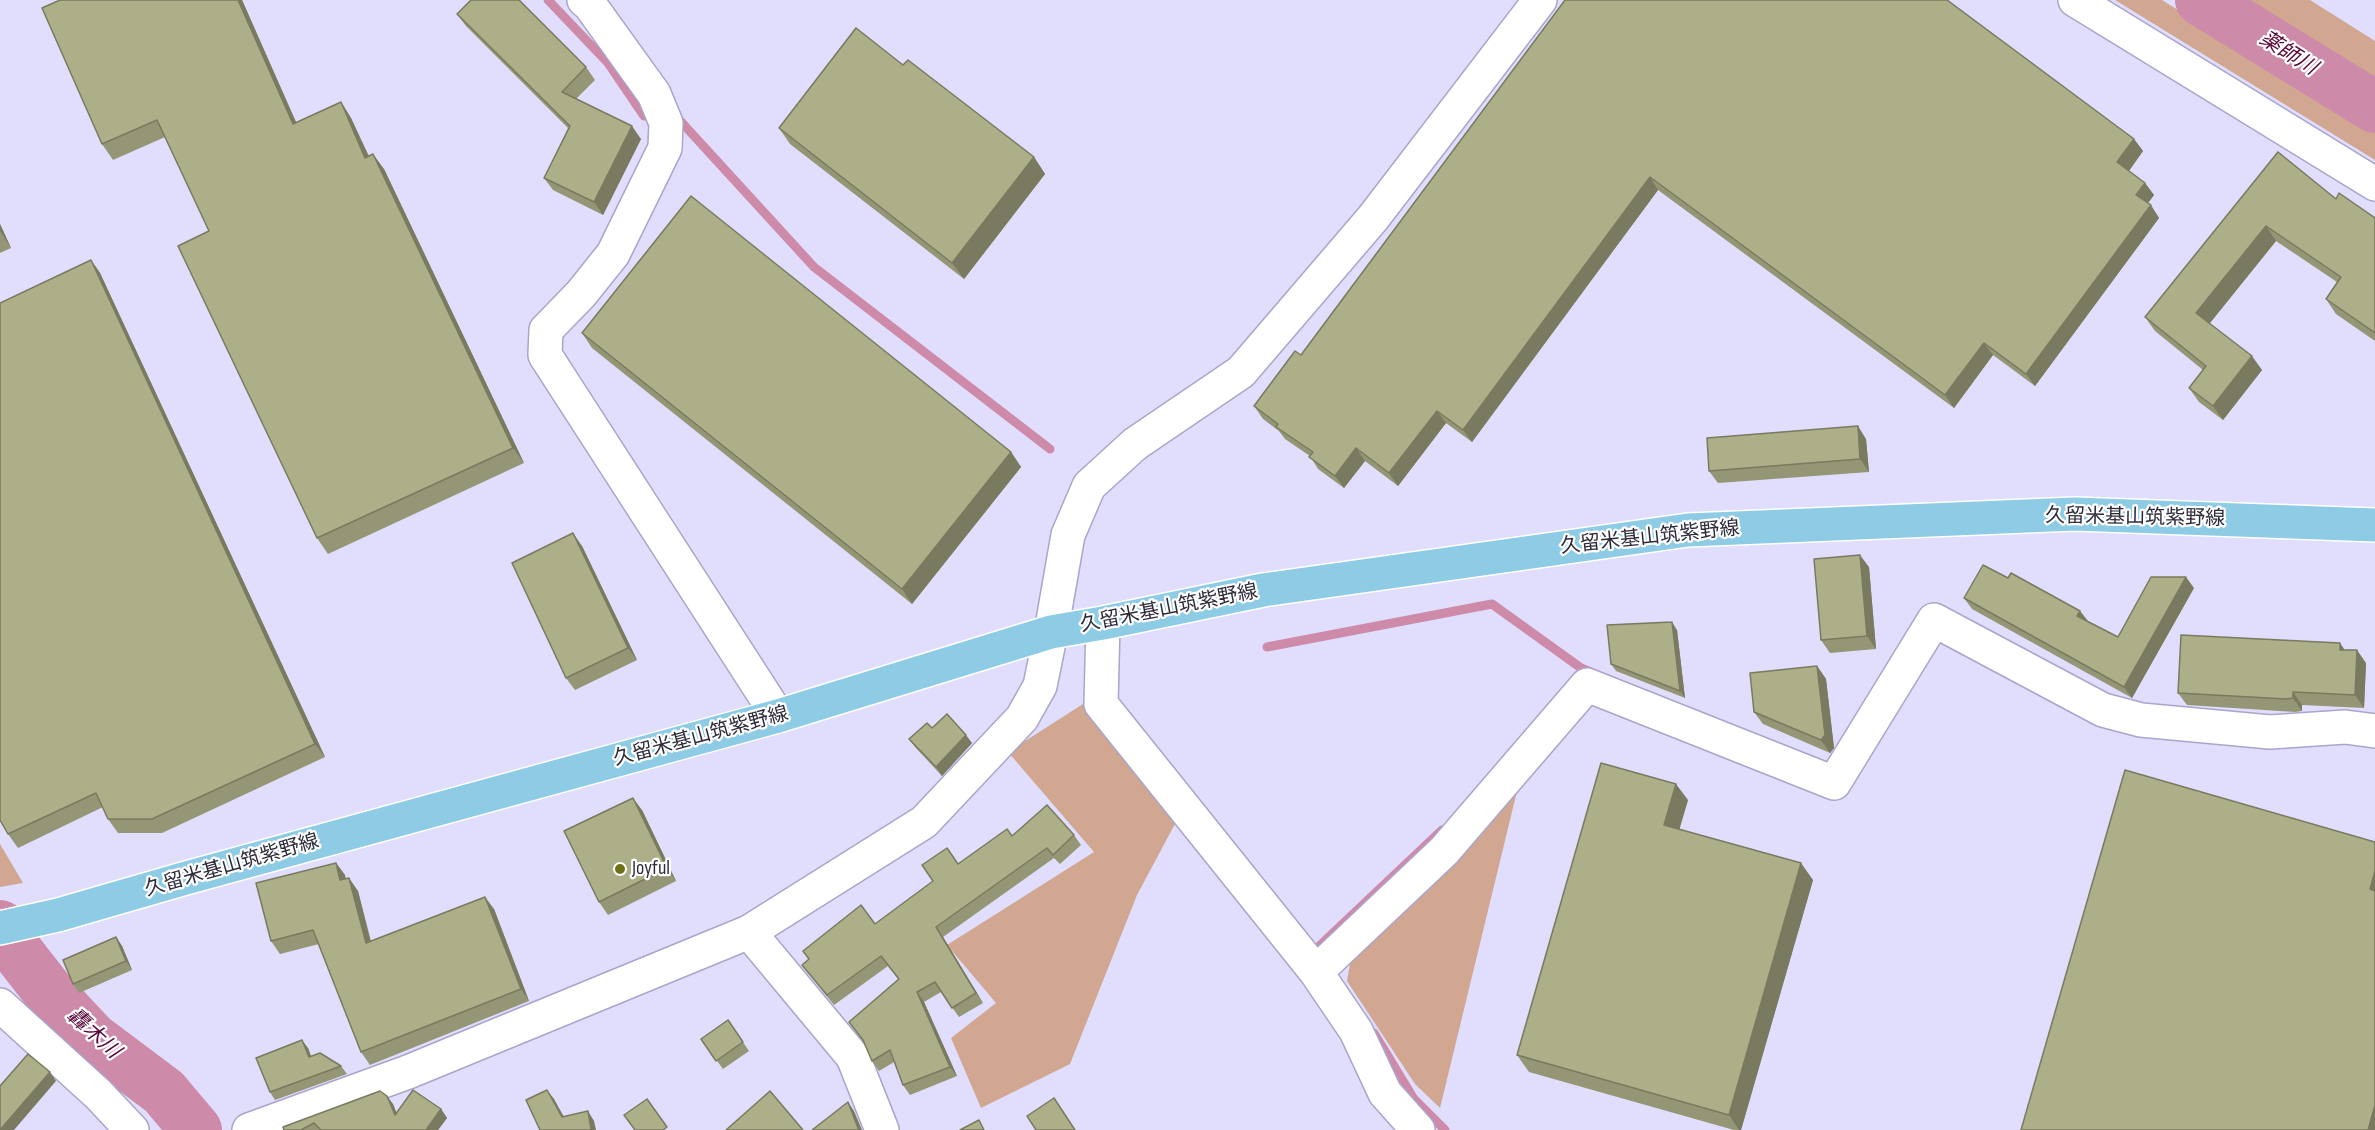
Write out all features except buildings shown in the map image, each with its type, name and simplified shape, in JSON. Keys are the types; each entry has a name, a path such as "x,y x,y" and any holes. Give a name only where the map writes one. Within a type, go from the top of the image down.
{"main road":[{"name":"久留米基山筑紫野線","path":"0,928 58,915 778,716 1052,632 1263,590 1688,530 2075,514 2375,525"}],"street":[{"path":"584,0 590,5 660,108 666,148 613,254 581,294 546,330 545,355 778,716"},
{"path":"249,1130 408,1072 749,933 924,822 1022,718 1040,686 1052,632 1068,535 1089,486 1135,444 1241,372 1373,218 1540,0"},
{"path":"2075,0 2375,184"},
{"path":"1316,972 1444,851 1587,685 1833,783 1934,620 2103,710 2141,720 2270,732 2344,727 2375,731"},
{"path":"1103,623 1101,704 1316,972 1356,1031 1385,1093 1418,1130"},
{"path":"749,933 853,1057 882,1130"},
{"path":"0,1005 98,1094 132,1130"}],"shaded area":[{"path":"2115,0 2162,0 2375,132 2375,160"},
{"path":"2240,0 2310,0 2375,41 2375,84"},
{"path":"1083,704 1176,822 1137,895 1070,1064 981,1108 951,1038 996,1003 947,945 1094,852 1008,752"},
{"path":"1519,783 1440,1108 1415,1084 1347,981 1351,958"},
{"path":"0,844 23,883 0,887"}],"waterway":[{"path":"548,0 608,63 644,116 656,115"},
{"name":"薬師川","path":"2201,0 2375,107"},
{"path":"673,113 814,267 1050,449"},
{"path":"1267,647 1492,604 1581,668 1593,673"},
{"path":"1313,952 1442,830"},
{"name":"轟木川","path":"0,926 48,991 92,1038 164,1092 196,1130"},
{"path":"1374,1033 1414,1099 1445,1130"}],"place":[{"name":"Joyful","path":"620,869"}]}
